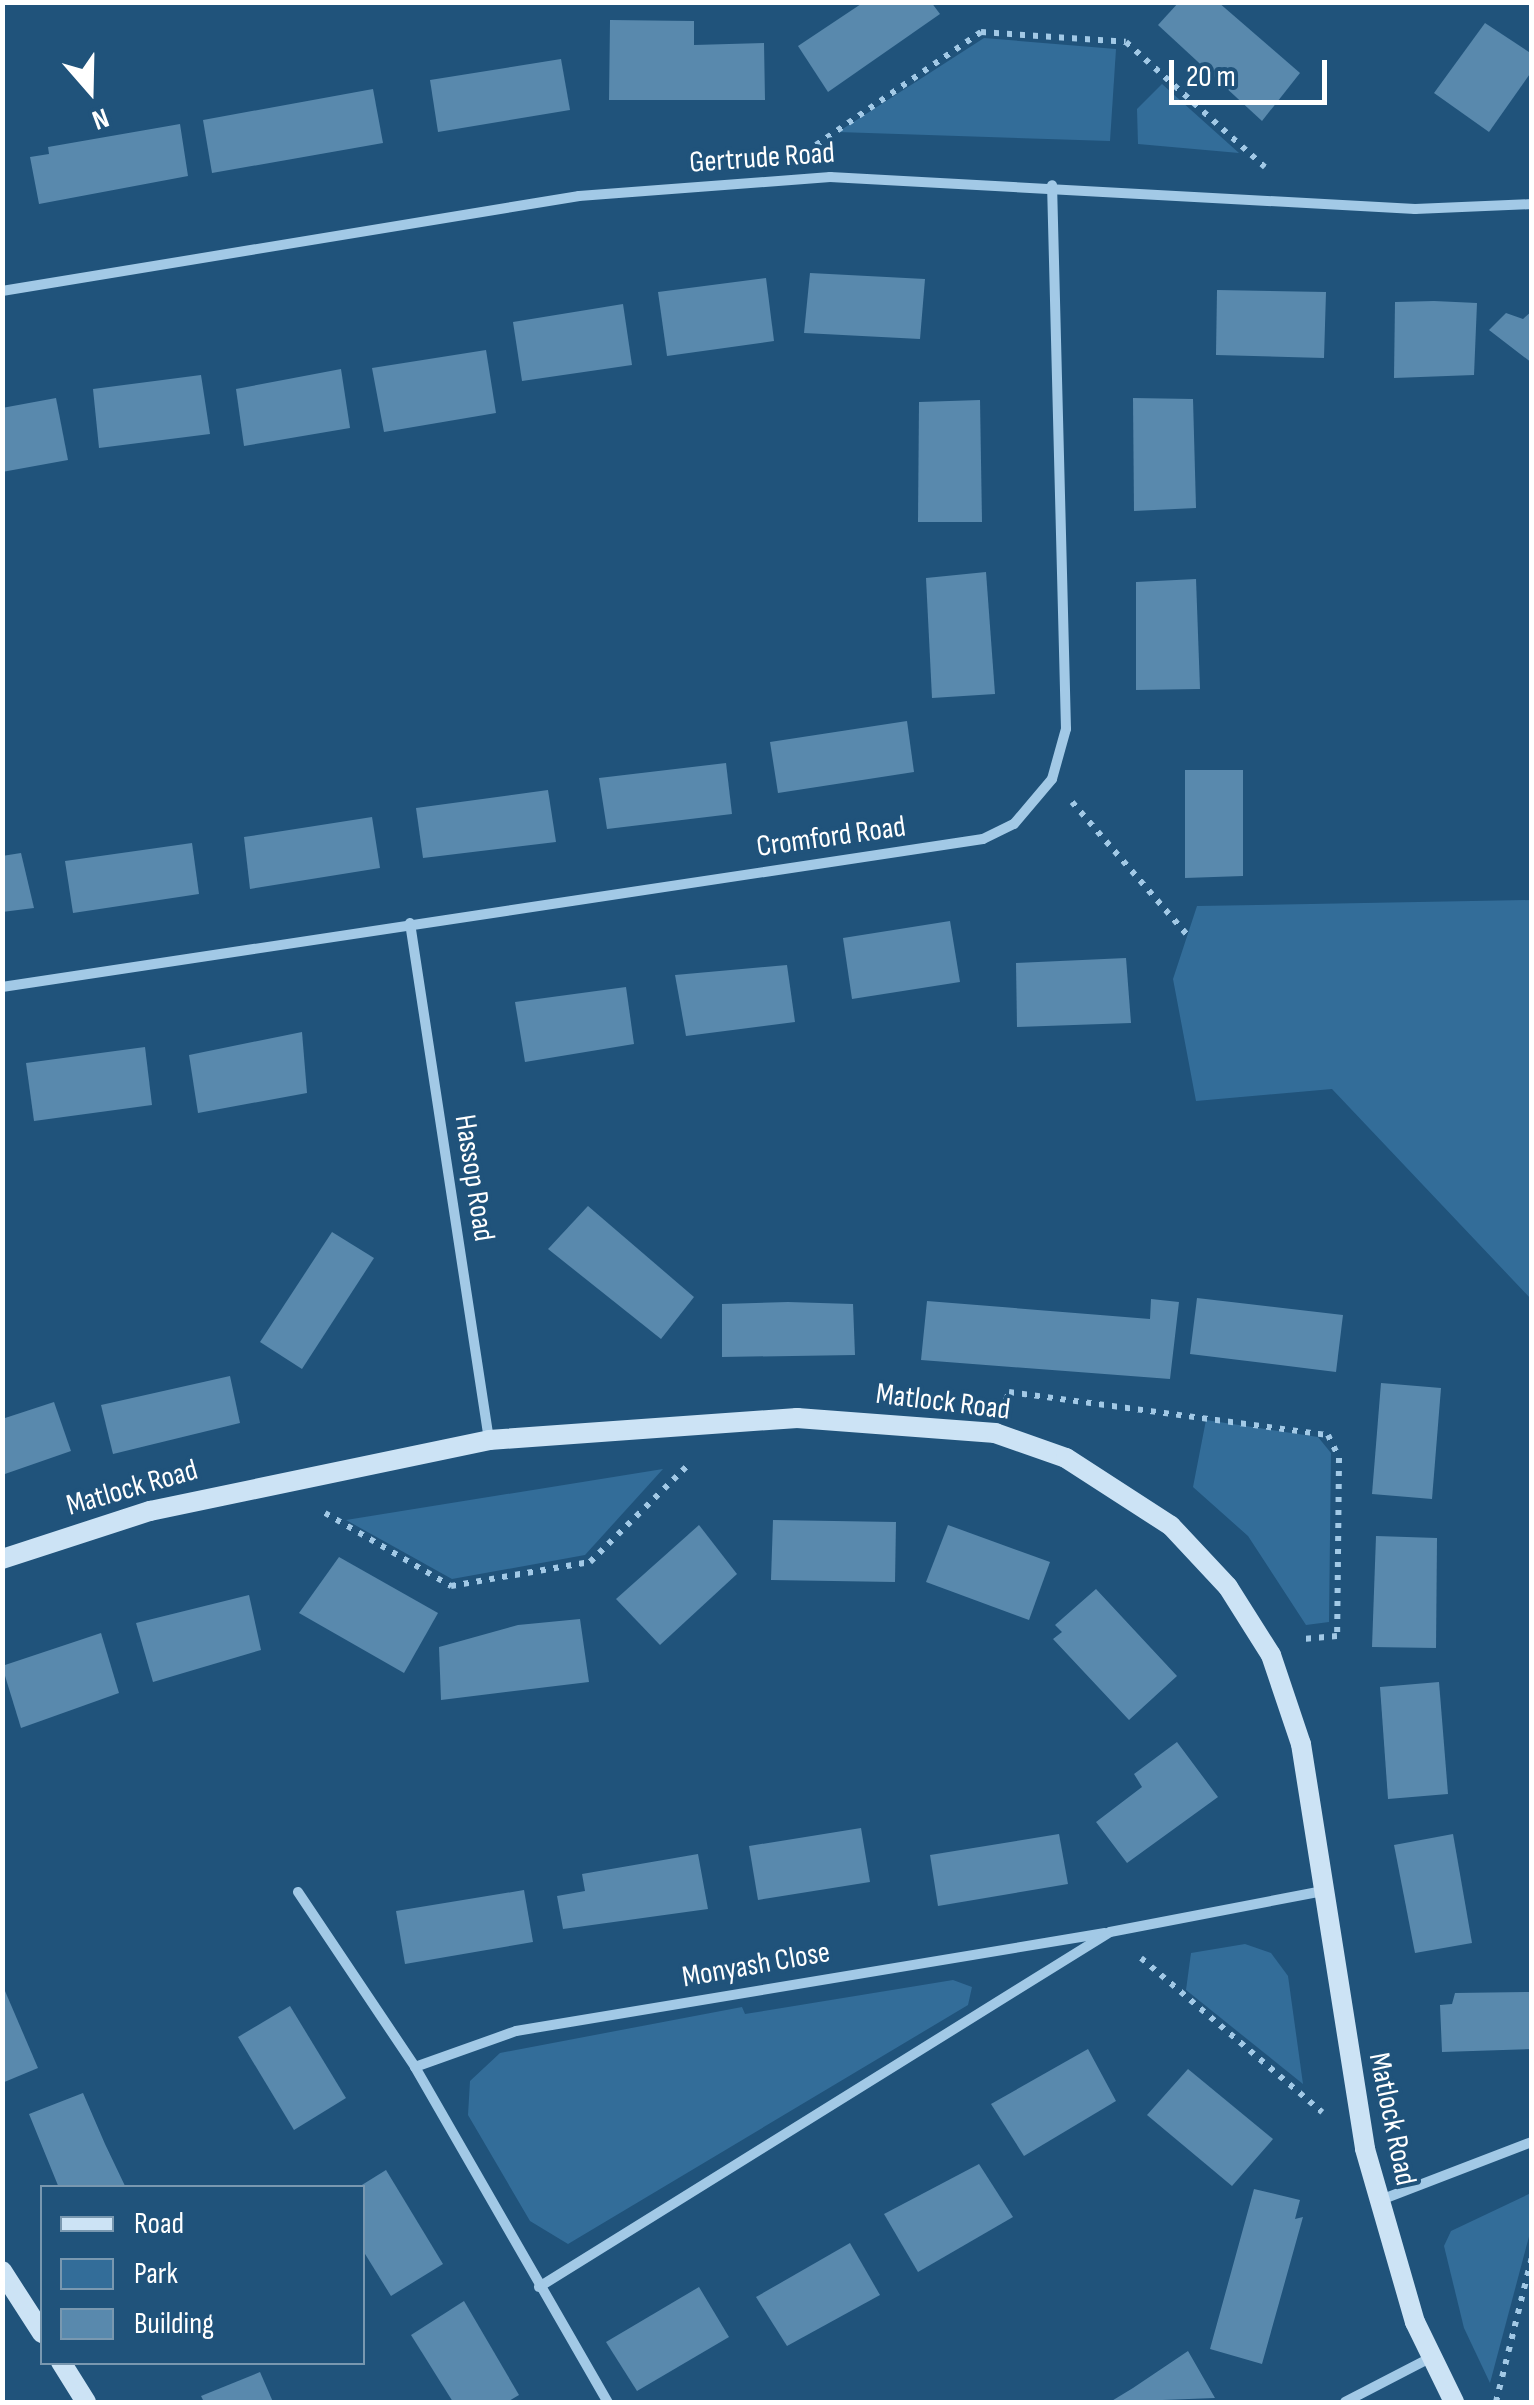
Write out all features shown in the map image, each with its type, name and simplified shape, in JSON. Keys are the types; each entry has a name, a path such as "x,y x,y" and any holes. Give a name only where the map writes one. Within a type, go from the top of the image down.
{"street":[{"name":"Gertrude Road","path":"2,291 579,196 830,176 1052,185 1414,209 1532,204"},
{"name":"Cromford Road","path":"2,987 982,839 1014,824 1052,778 1066,729 1052,185"},
{"name":"Hassop Road","path":"410,923 489,1440"},
{"name":"Matlock Road","path":"2,1558 272,1482 489,1440 734,1420 995,1433 1066,1458 1171,1526 1264,1642 1302,1744 1365,2149 1378,2201 1430,2358 1454,2402"},
{"path":"298,1892 415,2067 608,2402"},
{"name":"Monyash Close","path":"415,2067 516,2031 1110,1932 1323,1892"},
{"name":"Monyash Close","path":"540,2287 1110,1932"},
{"path":"1378,2201 1532,2142"},
{"path":"2,2271 40,2331"},
{"path":"1345,2402 1430,2358"},
{"path":"63,2365 86,2402"}],"path":[{"path":"762,182 981,32 1126,42 1302,201"},
{"path":"1052,778 1188,937"},
{"path":"995,1433 1010,1392 1328,1435 1338,1458 1337,1636 1264,1642"},
{"path":"272,1482 450,1586 590,1562 734,1420"},
{"path":"1110,1932 1365,2149"},
{"path":"1496,2402 1532,2256"}],"green space":[{"path":"984,38 1116,49 1110,141 838,132"},
{"path":"1162,84 1239,153 1138,144 1137,109"},
{"path":"1532,900 1531,1299 1332,1089 1196,1101 1173,979 1197,906"},
{"path":"1206,1420 1318,1437 1331,1453 1329,1622 1306,1625 1248,1536 1193,1487"},
{"path":"663,1469 585,1555 452,1579 346,1520"},
{"path":"1245,1944 1271,1953 1288,1976 1303,2084 1186,1990 1191,1953"},
{"path":"953,1980 972,1987 968,2005 568,2244 530,2221 468,2115 470,2081 500,2053 742,2007 745,2014"},
{"path":"1531,2193 1531,2229 1490,2383 1464,2328 1444,2246 1451,2231"}],"building":[{"path":"864,2 931,2 940,14 828,92 798,46"},
{"path":"1179,2 1218,2 1300,73 1262,121 1158,25"},
{"path":"610,20 694,21 694,45 764,43 765,100 609,100"},
{"path":"1485,23 1532,54 1532,71 1489,132 1434,93"},
{"path":"561,59 570,110 438,132 430,80"},
{"path":"373,89 383,143 212,173 203,120"},
{"path":"180,124 188,176 39,204 30,157 49,154 48,147"},
{"path":"810,273 925,279 920,339 804,333"},
{"path":"766,278 774,341 667,356 658,292"},
{"path":"1217,290 1326,292 1324,358 1216,355"},
{"path":"1395,302 1477,303 1474,375 1394,378"},
{"path":"623,304 632,365 522,381 513,322"},
{"path":"1532,311 1532,363 1489,330 1506,313 1523,319"},
{"path":"486,350 496,413 384,432 372,368"},
{"path":"341,369 350,428 244,446 236,389"},
{"path":"201,375 210,434 99,448 93,389"},
{"path":"56,398 68,460 2,472 2,408"},
{"path":"1133,398 1193,399 1196,508 1134,511"},
{"path":"980,400 982,522 918,522 919,402"},
{"path":"986,572 995,694 932,698 926,578"},
{"path":"1196,579 1200,689 1136,690 1136,582"},
{"path":"907,721 914,772 778,793 770,742"},
{"path":"726,763 732,814 607,829 599,778"},
{"path":"1185,770 1243,770 1243,876 1185,878"},
{"path":"548,790 556,842 423,858 416,808"},
{"path":"372,817 380,868 250,889 244,837"},
{"path":"192,843 199,894 73,913 65,861"},
{"path":"21,853 34,908 2,912 2,856"},
{"path":"950,921 960,982 852,999 843,938"},
{"path":"1126,958 1131,1023 1017,1027 1016,963"},
{"path":"787,965 795,1022 686,1036 675,975"},
{"path":"626,987 634,1044 525,1062 515,1002"},
{"path":"302,1032 307,1093 198,1113 189,1055"},
{"path":"145,1047 152,1105 34,1121 26,1063"},
{"path":"588,1206 694,1297 661,1339 548,1249"},
{"path":"332,1232 374,1258 302,1369 260,1342"},
{"path":"1197,1298 1343,1315 1336,1372 1190,1354"},
{"path":"1151,1299 1179,1302 1170,1379 921,1360 927,1301 1150,1319"},
{"path":"722,1304 853,1304 855,1355 722,1357"},
{"path":"230,1376 240,1423 113,1454 101,1405"},
{"path":"1381,1383 1441,1388 1432,1499 1372,1494"},
{"path":"54,1402 71,1451 2,1475 2,1419"},
{"path":"773,1520 896,1522 895,1582 771,1580"},
{"path":"699,1525 737,1574 660,1645 616,1599"},
{"path":"948,1525 1050,1562 1029,1620 926,1582"},
{"path":"1376,1536 1437,1538 1436,1648 1372,1647"},
{"path":"339,1557 438,1613 404,1673 299,1613"},
{"path":"1096,1589 1177,1676 1129,1720 1053,1639 1062,1632 1055,1625"},
{"path":"249,1595 261,1650 153,1682 136,1623"},
{"path":"580,1619 589,1682 441,1700 439,1647 518,1625"},
{"path":"101,1633 119,1693 21,1728 2,1666"},
{"path":"1439,1682 1448,1794 1388,1799 1380,1687"},
{"path":"1177,1742 1218,1797 1127,1863 1096,1822 1142,1787 1134,1774"},
{"path":"861,1828 870,1882 758,1900 749,1846"},
{"path":"1059,1834 1068,1884 938,1906 930,1855"},
{"path":"1453,1834 1472,1943 1415,1953 1394,1845"},
{"path":"698,1854 708,1909 563,1929 557,1896 585,1891 582,1874"},
{"path":"524,1890 533,1942 405,1964 396,1911"},
{"path":"2,1984 38,2068 2,2083"},
{"path":"1532,1992 1532,2049 1442,2052 1440,2005 1452,2004 1455,1993"},
{"path":"290,2006 346,2098 294,2130 238,2037"},
{"path":"1088,2049 1116,2101 1024,2156 991,2104"},
{"path":"1188,2069 1273,2139 1232,2186 1147,2115"},
{"path":"83,2093 125,2185 58,2185 29,2114"},
{"path":"979,2164 1013,2217 918,2272 884,2214"},
{"path":"386,2170 443,2264 391,2296 365,2254 365,2185 362,2185"},
{"path":"1254,2189 1300,2200 1295,2219 1303,2217 1262,2364 1210,2349"},
{"path":"850,2243 880,2295 787,2346 756,2297"},
{"path":"699,2287 729,2337 637,2391 606,2342"},
{"path":"464,2301 519,2395 507,2402 453,2402 411,2335"},
{"path":"1188,2351 1215,2398 1110,2402 1133,2388"},
{"path":"260,2372 273,2402 204,2402 201,2396"}]}
